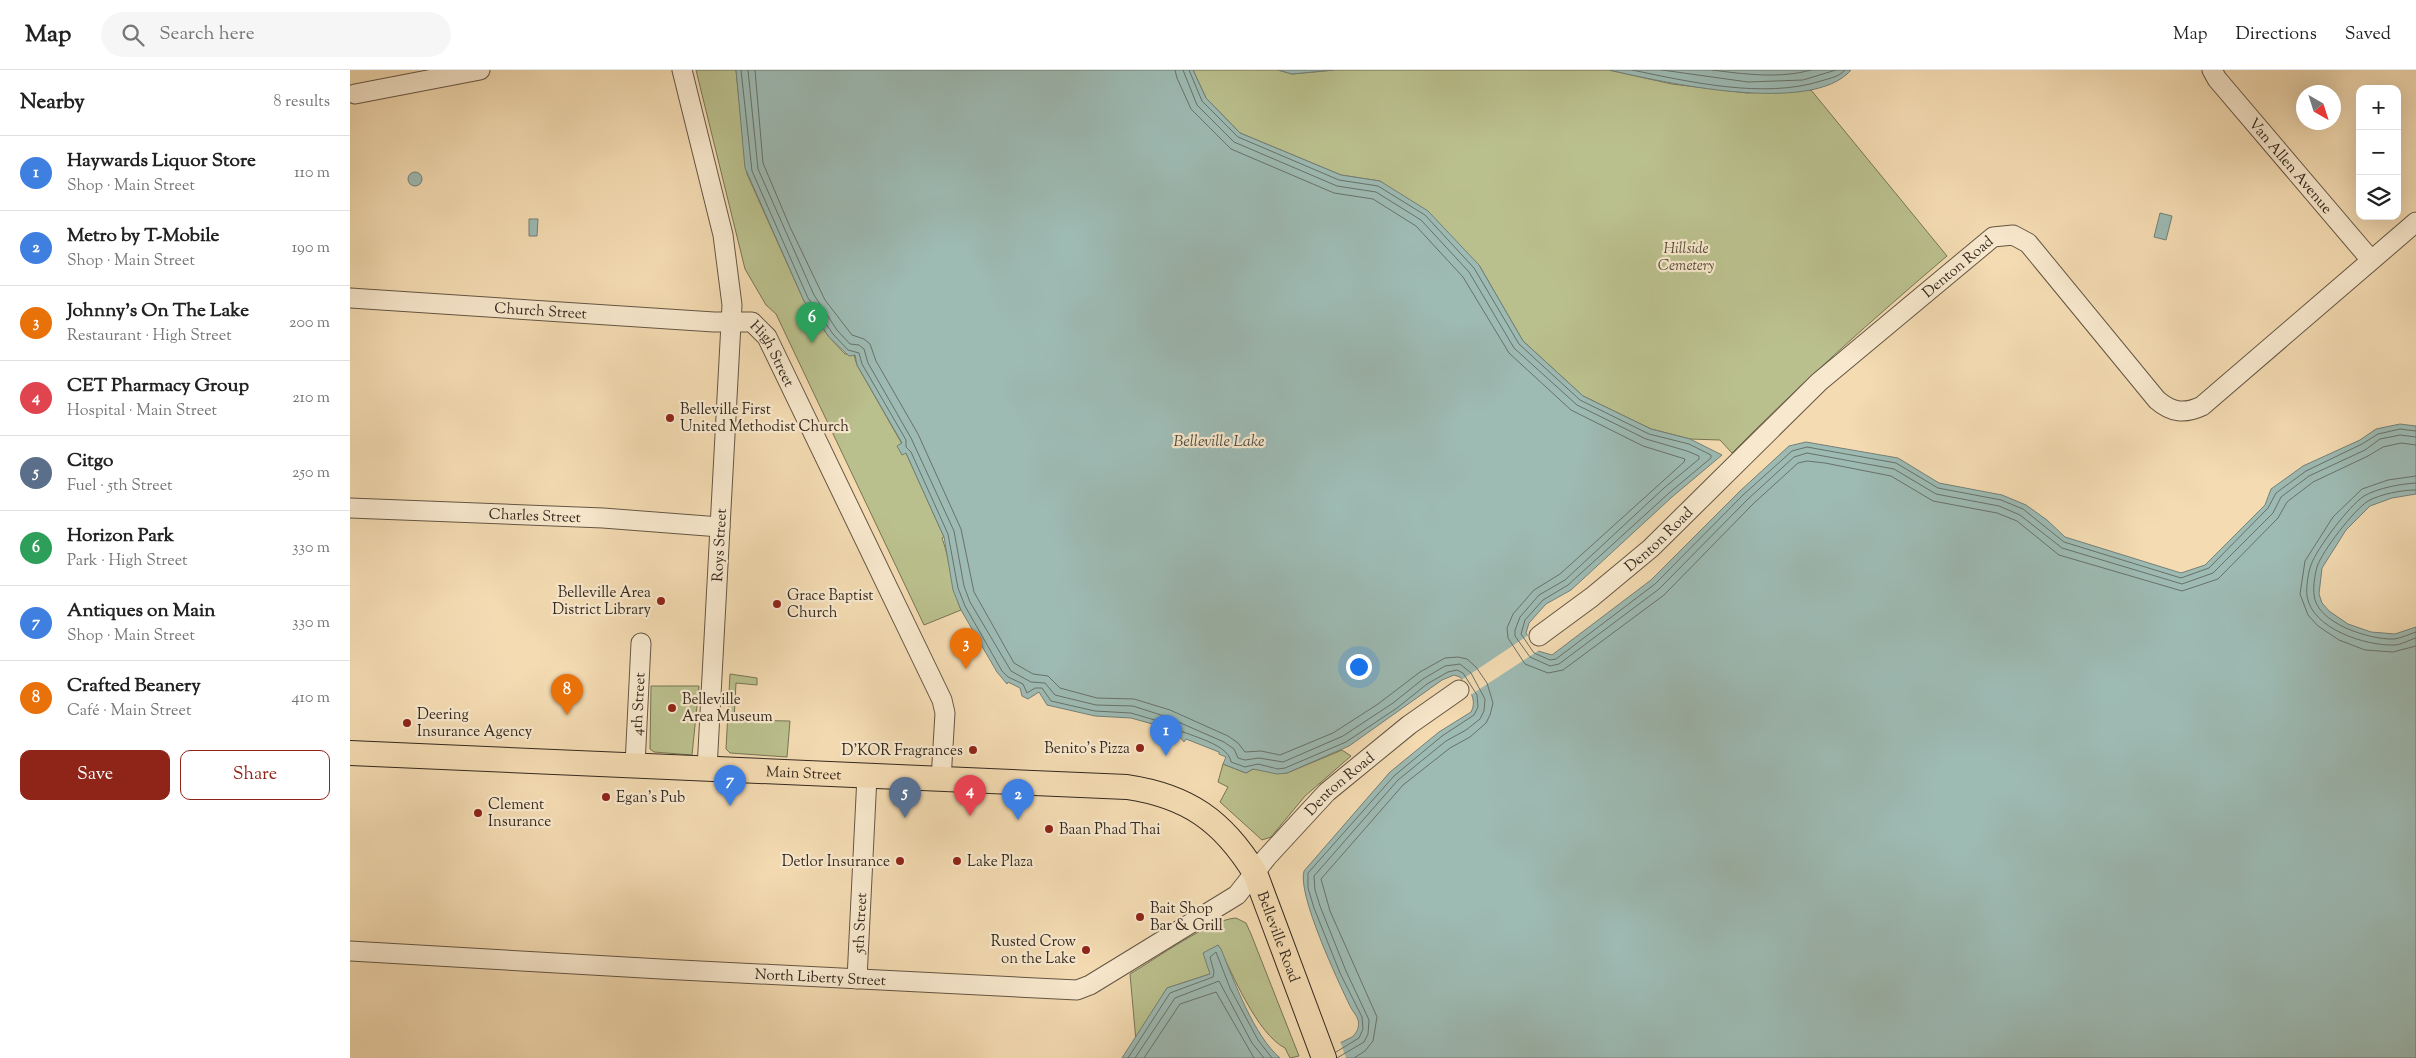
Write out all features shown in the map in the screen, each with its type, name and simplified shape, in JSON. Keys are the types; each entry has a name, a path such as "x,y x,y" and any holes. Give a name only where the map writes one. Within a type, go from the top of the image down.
{"main road":[{"name":"Main Street","path":"350,753 1142,789 1185,804 1217,825"},
{"name":"Belleville Road","path":"1217,825 1235,842 1254,872 1322,1053"}],"street":[{"path":"355,94 480,70"},
{"name":"High Street","path":"682,70 722,235 729,273 732,322 752,322 767,337 942,700 945,713 941,780"},
{"name":"Van Allen Avenue","path":"2212,70 2217,79 2371,260"},
{"name":"Denton Road","path":"1539,636 1592,597 1651,548 1819,382 1962,260 1993,237 2001,234 2013,235 2028,244 2158,400 2170,410 2179,412 2192,411 2202,406 2416,222"},
{"name":"Church Street","path":"350,298 732,322"},
{"name":"Roys Street","path":"706,769 732,322"},
{"name":"Charles Street","path":"350,508 629,519 720,527"},
{"name":"4th Street","path":"635,765 641,643"},
{"name":"Denton Road","path":"1254,872 1327,792 1409,725 1459,690"},
{"name":"5th Street","path":"857,979 867,776"},
{"name":"North Liberty Street","path":"350,951 1077,990 1090,985 1237,895 1254,872"}],"green space":[{"path":"696,70 736,70 747,174 804,301 829,337 845,354 854,355 857,365 902,444 898,446 906,453 944,537 942,538 961,610 924,625 776,314 766,305 745,269"},
{"name":"Hillside Cemetery","path":"1193,70 1278,70 1292,74 1334,70 1609,70 1672,84 1747,93 1811,90 1947,256 1838,352 1732,453 1720,440 1690,439 1651,429 1583,396 1523,341 1479,265 1380,181 1341,175 1240,133 1206,98"},
{"path":"730,674 757,678 757,685 736,683 734,720 790,721 787,757 730,753 726,749"},
{"path":"651,686 699,686 692,755 654,752 650,749"},
{"path":"1342,750 1351,756 1305,796 1271,837 1262,840 1220,802 1228,787 1218,782 1223,764 1246,773 1253,769 1287,773"},
{"path":"1236,918 1246,923 1299,1056 1290,1058 1285,1048 1275,1041 1255,1017 1218,945 1210,974 1167,988 1136,1041 1130,974 1198,932 1225,920"}],"water":[{"name":"Belleville Lake","path":"736,70 1193,70 1206,98 1240,133 1341,175 1380,181 1428,211 1479,265 1523,341 1583,396 1651,429 1690,439 1722,455 1672,497 1571,590 1546,604 1529,623 1526,633 1538,651 1552,655 1651,580 1740,491 1789,446 1806,442 1898,458 1939,483 2002,495 2026,505 2047,520 2065,537 2181,573 2205,565 2265,505 2271,489 2303,466 2360,440 2376,429 2400,424 2416,426 2416,494 2392,498 2370,506 2346,530 2322,568 2319,594 2322,603 2329,611 2348,624 2371,632 2395,634 2416,627 2416,1058 1310,1058 1352,1037 1359,1025 1328,958 1312,917 1303,882 1304,871 1390,772 1439,732 1471,712 1473,698 1469,689 1460,677 1454,675 1442,680 1349,746 1287,773 1277,774 1253,769 1246,773 1223,764 1226,757 1219,754 1219,752 1186,739 1184,742 1176,732 1164,731 1163,727 1131,718 1095,716 1047,705 1039,692 1028,699 1022,696 1020,688 1008,682 1007,684 997,672 961,610 953,590 944,537 906,453 902,455 897,446 902,443 857,365 855,355 849,356 829,337 804,301 745,168"},
{"path":"1278,70 1334,70 1292,74"},
{"path":"1609,70 1851,70 1832,84 1804,91 1771,93 1735,92 1699,87 1664,82"},
{"path":"412,172 418,172 422,179 418,186 412,186 408,182 408,176"},
{"path":"2160,213 2172,216 2166,240 2154,237"},
{"path":"529,219 538,219 537,236 529,236"},
{"path":"1218,945 1253,1022 1280,1058 1122,1058 1167,988 1210,974 1203,953"}],"pier":[{"path":"1530,634 1541,649 1469,696 1460,681"},
{"path":"1340,1041 1346,1058 1308,1058 1309,1056"}],"place":[{"name":"Horizon Park","path":"812,343"},
{"name":"Belleville First United Methodist Church","path":"670,418"},
{"name":"Belleville Area District Library","path":"661,601"},
{"name":"Grace Baptist Church","path":"777,604"},
{"name":"Johnny's On The Lake","path":"966,669"},
{"name":"Belleville Area Museum","path":"672,708"},
{"name":"Crafted Beanery","path":"567,715"},
{"name":"Deering Insurance Agency","path":"407,723"},
{"name":"Benito's Pizza","path":"1140,748"},
{"name":"D'KOR Fragrances","path":"973,750"},
{"name":"Haywards Liquor Store","path":"1166,756"},
{"name":"Egan's Pub","path":"606,797"},
{"name":"Antiques on Main","path":"730,806"},
{"name":"Clement Insurance","path":"478,813"},
{"name":"CET Pharmacy Group","path":"970,816"},
{"name":"Citgo","path":"905,818"},
{"name":"Metro by T-Mobile","path":"1018,820"},
{"name":"Baan Phad Thai","path":"1049,829"},
{"name":"Detlor Insurance","path":"900,861"},
{"name":"Lake Plaza","path":"957,861"},
{"name":"Bait Shop Bar & Grill","path":"1140,917"},
{"name":"Rusted Crow on the Lake","path":"1086,950"}]}
